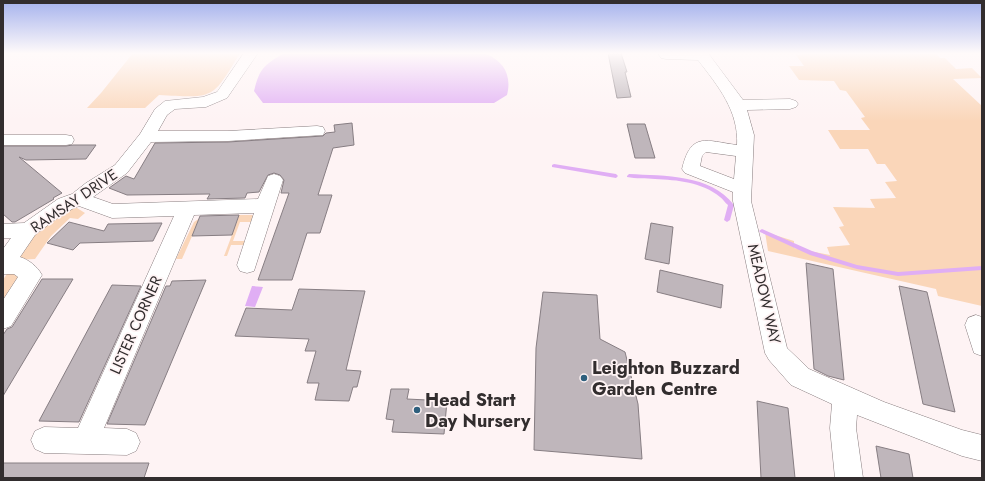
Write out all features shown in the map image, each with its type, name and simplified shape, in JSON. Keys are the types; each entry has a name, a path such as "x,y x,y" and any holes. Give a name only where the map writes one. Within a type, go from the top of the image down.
{"street":[{"name":"RAMSAY DRIVE","path":"3,266 28,230 46,216 65,204 78,199 92,188 121,170 146,137 161,112 171,104 206,102 222,95 236,75"},
{"name":"MEADOW WAY","path":"717,75 738,105 746,135 742,201 777,353 800,377 845,398 880,413 962,443 982,448"},
{"path":"738,105 790,104"},
{"path":"146,137 228,136 317,131"},
{"path":"3,140 66,140"},
{"path":"743,189 691,169 694,155 702,146 745,152"},
{"path":"247,265 274,180"},
{"path":"78,199 112,211 266,206"},
{"name":"LISTER CORNER","path":"85,441 187,209"},
{"path":"3,231 28,230"},
{"name":"RAMSAY DRIVE","path":"3,266 18,265 31,275 3,319"},
{"path":"845,398 843,428 849,478"},
{"path":"44,440 127,442"}],"shaded area":[{"path":"115,75 226,75 217,88 210,93 191,96 159,95 145,108 87,108"},
{"path":"259,75 507,75 508,88 507,95 494,103 263,103 254,91"},
{"path":"796,75 979,75 982,78 953,79 982,106 982,306 938,296 936,289 768,251 765,232 794,241 794,248 830,255 827,247 850,245 839,227 844,226 833,207 875,208 870,199 896,198 885,182 897,181 885,164 877,164 868,149 840,149 828,130 870,130 861,118 865,117 846,91 840,90 834,81 799,80"},
{"path":"71,208 77,208 85,213 78,219 70,218 51,236 35,259 15,260 31,237"},
{"path":"237,215 252,215 254,217 252,222 240,222 233,241 246,241 245,245 231,245 227,256 224,256 238,219"},
{"path":"200,218 182,259 176,259 194,222"},
{"path":"8,272 17,273 21,277 3,310 3,280"},
{"path":"252,286 263,287 255,307 245,306"}],"building":[{"path":"612,75 626,75 631,97 617,98"},
{"path":"352,123 354,145 333,148 318,195 332,195 320,233 307,233 292,280 258,280 289,193 281,193 284,180 280,175 274,173 268,175 259,192 247,193 245,198 207,199 210,194 127,195 109,188 126,176 134,179 155,143 228,142 323,136 326,133 335,132 334,125"},
{"path":"627,124 645,124 655,158 635,158"},
{"path":"96,145 86,159 26,160 19,157 62,193 15,222 12,222 3,214 3,146"},
{"path":"239,215 232,235 192,236 200,216"},
{"path":"69,222 104,231 108,224 162,223 153,241 80,243 73,250 47,243"},
{"path":"651,223 673,227 669,264 645,259"},
{"path":"806,263 833,269 844,380 828,376 814,369"},
{"path":"660,270 723,285 721,308 657,292"},
{"path":"42,279 73,279 3,396 3,335 7,329 12,327"},
{"path":"206,280 145,425 107,424 166,286 170,286 172,281"},
{"path":"112,285 141,286 79,422 39,421"},
{"path":"899,286 927,292 955,412 923,404"},
{"path":"299,289 365,291 346,370 361,371 357,387 353,387 349,401 315,400 319,383 307,383 316,351 305,351 309,339 235,336 246,308 292,310"},
{"name":"Leighton Buzzard Garden Centre","path":"543,292 597,295 600,339 625,352 638,404 642,459 534,450 536,348"},
{"name":"Head Start Day Nursery","path":"391,389 409,389 407,399 447,401 444,434 392,432 394,420 386,419"},
{"path":"757,401 788,408 795,478 761,478"},
{"path":"876,446 909,454 913,478 881,478"},
{"path":"3,463 149,463 144,478 3,478"}],"waterway":[{"path":"554,166 616,176"},
{"path":"629,176 684,180 698,183 710,188 721,195 731,205 727,220"},
{"path":"762,231 810,253 857,267 898,274 982,268"}],"place":[{"name":"Leighton Buzzard Garden Centre","path":"584,378"},
{"name":"Head Start Day Nursery","path":"417,410"}]}
